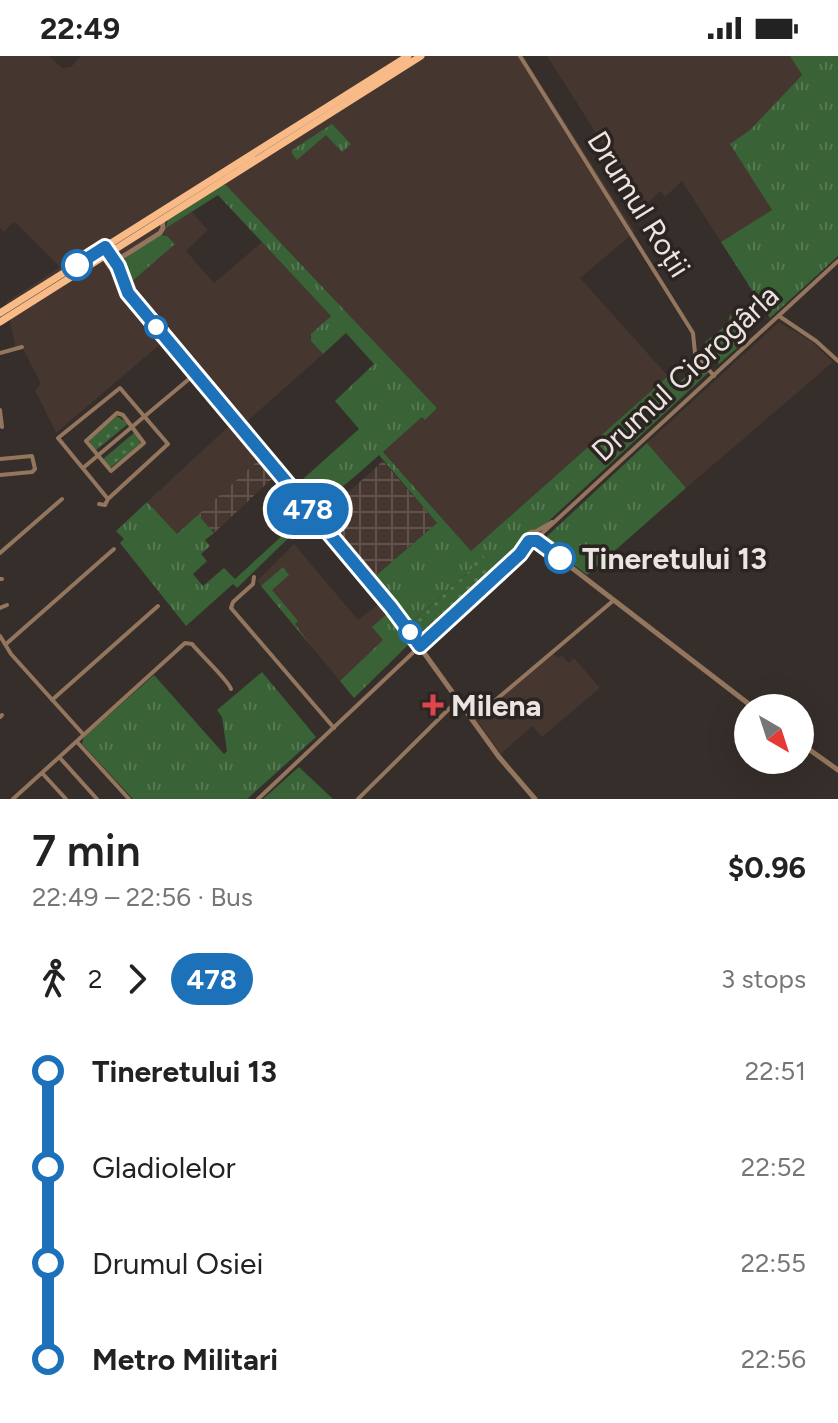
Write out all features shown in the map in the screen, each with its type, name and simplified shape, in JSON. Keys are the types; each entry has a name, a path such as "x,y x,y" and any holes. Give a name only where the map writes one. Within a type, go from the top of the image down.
{"main road":[{"path":"104,252 162,219 408,56"},
{"path":"2,317 273,145 421,56"},
{"path":"363,92 370,80"}],"street":[{"name":"Drumul Roții","path":"520,56 693,333 695,353 714,376"},
{"path":"120,272 122,257 160,233 162,219"},
{"path":"104,252 120,272 128,293"},
{"path":"104,252 128,293 391,607 503,763 535,799"},
{"name":"Drumul Ciorogârla","path":"420,646 838,261"},
{"path":"779,316 812,337 838,361"},
{"path":"0,353 22,347"},
{"path":"83,468 195,374"},
{"path":"99,504 105,505 168,446 145,415 118,388 58,438 108,499"},
{"path":"0,410 2,427"},
{"path":"117,413 122,414 132,426 144,441 143,446 112,471 86,441 117,413"},
{"path":"0,459 33,456 35,469 32,472 0,475"},
{"path":"0,553 62,499"},
{"path":"535,538 736,694"},
{"path":"6,644 114,549"},
{"path":"254,577 253,584 233,602 231,608 334,728"},
{"path":"472,720 615,600"},
{"path":"0,608 7,605"},
{"path":"52,700 158,606"},
{"path":"0,636 11,654 83,734"},
{"path":"413,653 415,639"},
{"path":"15,799 181,645 189,643 217,674 228,681 231,689"},
{"path":"258,799 420,646"},
{"path":"359,798 458,700"},
{"path":"15,799 83,734"},
{"path":"77,742 129,799"},
{"path":"814,753 838,770"},
{"path":"60,758 97,799"},
{"path":"43,774 66,799"}],"shaded area":[{"path":"0,56 49,56 62,68 71,67 81,56 523,56 635,232 580,278 668,376 471,551 383,452 422,417 425,420 437,408 229,188 192,212 208,230 186,251 214,283 262,242 331,316 310,337 323,354 244,424 171,335 56,433 35,390 41,384 23,349 16,350 6,302 60,267 18,225 13,222 4,232 0,228","holes":["164,235 175,244 124,267 126,258"]},
{"path":"547,56 790,56 802,75 750,130 731,144 772,210 721,242 682,181 665,197 661,191 643,207"},
{"path":"779,322 811,341 833,362 686,488 647,443"},
{"path":"230,425 260,459 177,535 147,502"},
{"path":"260,459 275,476 214,533 198,515"},
{"path":"383,461 437,523 374,577 322,516"},
{"path":"294,544 358,620 380,603 409,641 354,698 257,581"},
{"path":"553,654 563,656 569,663 574,658 600,688 542,737 532,726 501,754 476,719"}],"green space":[{"path":"790,56 838,56 838,256 770,318 721,242 772,210 730,144 750,130 802,75"},
{"path":"332,124 351,144 342,152 326,135 297,160 292,150"},
{"path":"226,185 437,408 425,420 422,417 383,452 471,551 668,376 676,385 701,364 709,372 496,570 480,553 473,568 410,624 372,579 437,523 379,455 345,485 316,502 308,503 294,487 359,429 335,401 374,364 346,333 323,354 311,341 311,334 331,316 218,195 166,228 168,220"},
{"path":"160,235 167,236 175,244 130,283 124,267 125,258"},
{"path":"730,314 746,340 719,364 705,342 728,324"},
{"path":"117,416 128,424 95,451 89,440"},
{"path":"135,432 141,444 110,468 102,460"},
{"path":"647,443 686,488 587,575 542,541"},
{"path":"281,484 304,514 305,522 237,588 233,584 186,626 120,543 124,539 116,531 147,502 177,534 198,515 214,533 205,540 210,546 201,554 207,561 193,574 203,586 224,568 235,579 294,525 270,497 272,493 275,496 278,494 275,490"},
{"path":"480,552 496,570 421,636 410,624 473,568 469,563"},
{"path":"283,567 289,575 272,590 298,621 295,624 311,646 261,586"},
{"path":"388,613 409,644 354,698 340,681 383,640 372,627"},
{"path":"262,672 316,737 247,799 133,799 82,744 84,737 154,675 224,754 227,751 222,717 217,710"},
{"path":"299,767 333,799 263,799"}],"bus line":[{"name":"478","path":"77,265 105,247 118,266 128,293 391,607 420,646 520,554 529,541 537,541 560,558"}],"place":[{"name":"Tineretului 13","path":"560,558"},
{"name":"Milena","path":"433,705"}]}
